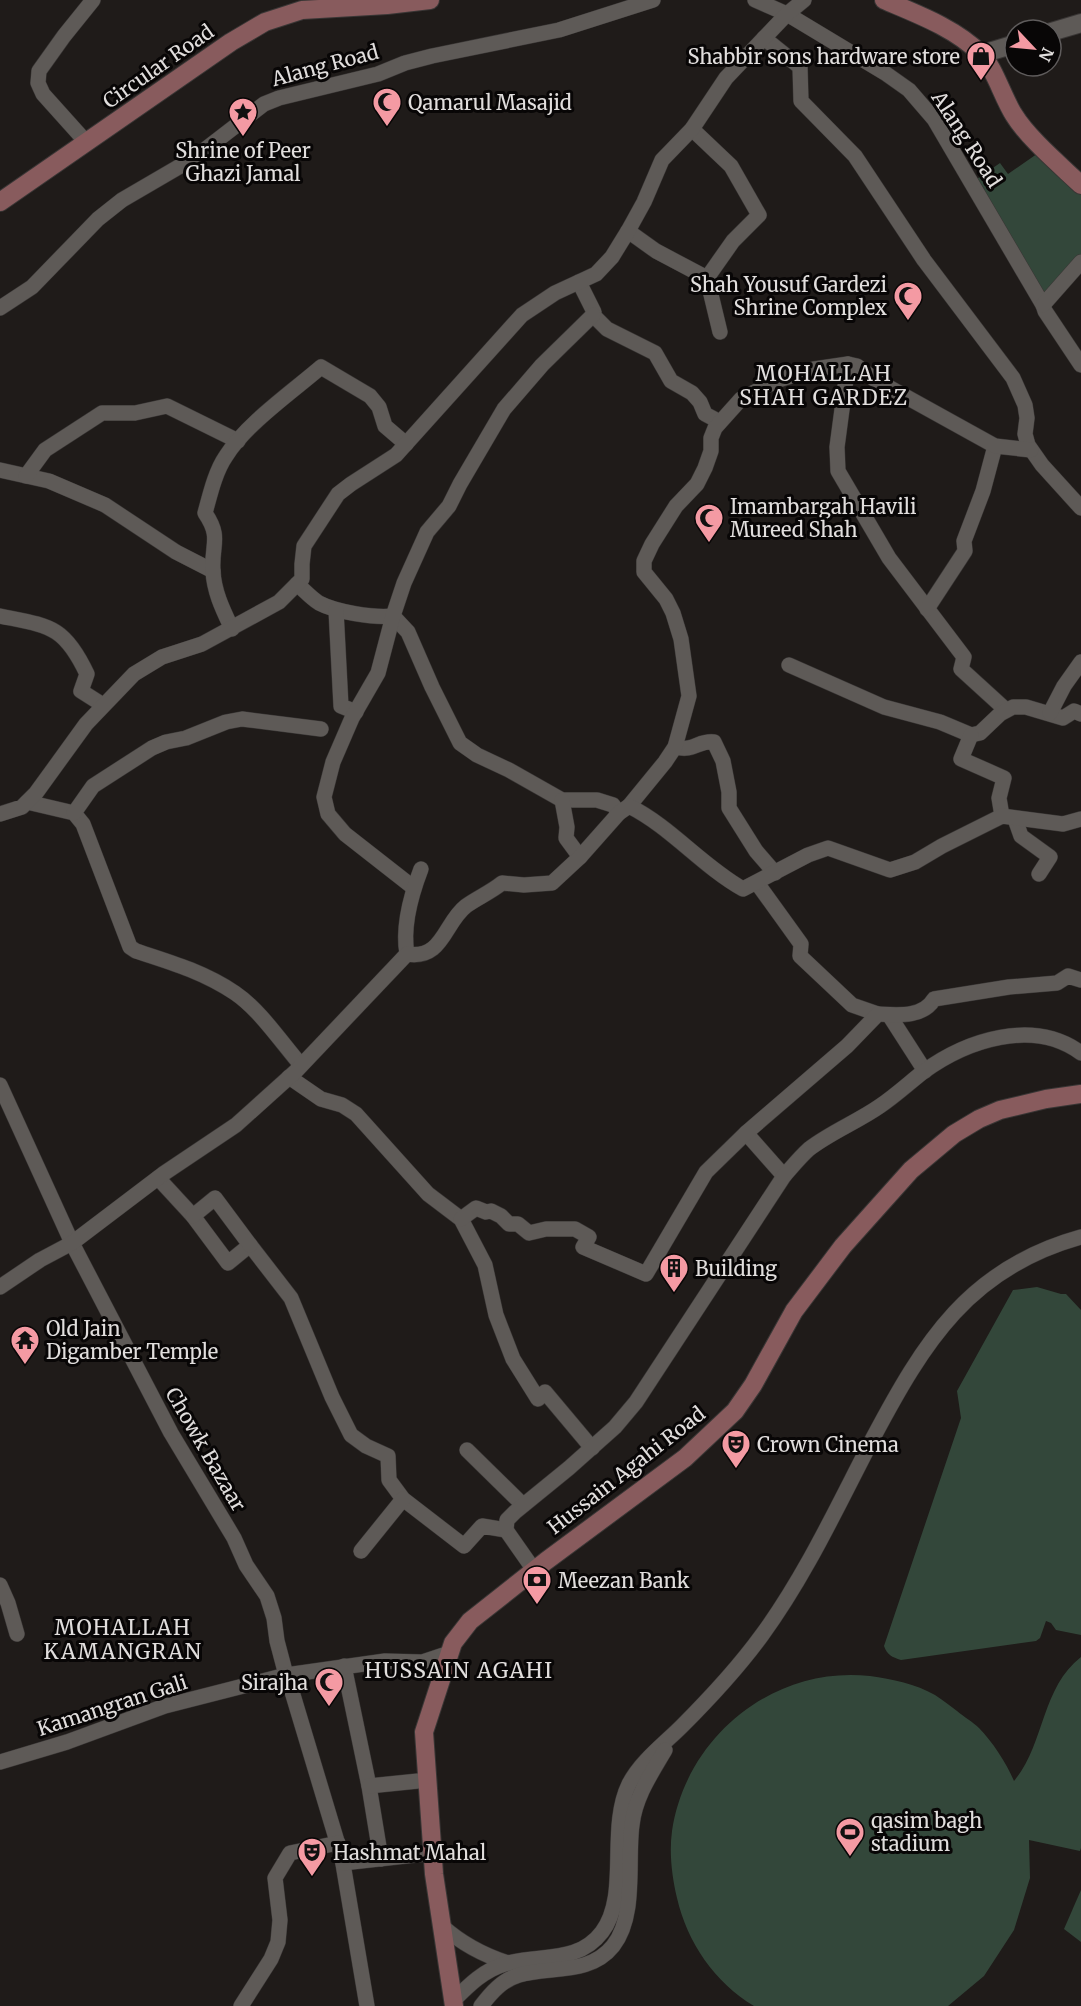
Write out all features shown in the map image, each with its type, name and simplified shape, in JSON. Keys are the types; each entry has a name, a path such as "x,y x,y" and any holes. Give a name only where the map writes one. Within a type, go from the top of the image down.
{"main road":[{"name":"Circular Road","path":"0,202 231,42 265,22 302,10 429,0"},
{"path":"884,0 932,21 961,37 982,54 1015,116 1047,154 1081,184"},
{"name":"Hussain Agahi Road","path":"454,2003 433,1853 424,1732 453,1642 470,1621 534,1570 686,1458 735,1411 753,1385 794,1311 843,1246 910,1170 954,1134 979,1119 1000,1110 1046,1099 1081,1094"}],"street":[{"path":"87,143 43,94 38,83 39,71 93,0"},
{"name":"Alang Road","path":"0,308 32,287 98,219 122,200 194,158 264,104 279,98 378,74 405,63 432,56 559,30 653,0"},
{"name":"Alang Road","path":"755,0 787,14 909,90 934,119 1045,311 1081,365"},
{"path":"0,814 22,807 36,793 86,724 134,674 158,659 202,644 232,629 279,602 302,579 304,546 338,494 396,455 522,315 555,293 596,274 612,257 628,231 644,202 662,160 692,129 726,78 787,14 804,0"},
{"path":"1063,29 1081,23"},
{"path":"764,38 800,67 801,102 855,156 924,260 1012,378 1025,405 1027,418 1025,434 1031,450 1081,508"},
{"path":"982,54 1003,48"},
{"path":"692,129 731,166 759,215 733,241 707,278"},
{"path":"628,231 656,251 707,278 720,332"},
{"path":"1043,305 1081,262"},
{"path":"579,282 594,312 593,315 607,329 655,353 670,381 692,393 700,402 705,414 720,422"},
{"path":"414,888 345,834 328,814 324,797 333,762 356,712 378,673 404,583 427,532 450,506 498,418 542,365 593,315"},
{"path":"407,954 415,955 436,948 464,907 502,883 524,885 552,883 624,810 669,758 675,747 689,696 683,649 673,613 666,599 644,572 644,561 676,506 697,484 711,451 711,438 720,422 741,399 778,380 814,369 848,364 858,366 874,379 995,446 1031,450"},
{"path":"848,364 837,447 838,471 889,558 964,657 961,669 1006,710"},
{"path":"232,629 219,602 213,571 215,537 213,525 205,513 225,457 246,431 321,367 370,396 379,407 385,426 406,444"},
{"path":"26,476 45,450 102,413 135,413 167,406 238,441"},
{"path":"927,609 965,551 964,540 983,491 995,446"},
{"path":"0,470 49,481 105,505 176,552 213,571"},
{"path":"297,584 318,602 336,610 384,617 393,616"},
{"path":"336,610 341,706 356,712"},
{"path":"0,616 42,624 57,632 76,651 87,674 81,691 103,705"},
{"path":"393,616 408,632 460,743 477,755 562,800 597,800 653,820 726,880 743,889 808,855 828,848 890,870 915,862 959,837 1009,818 1063,824 1081,819"},
{"path":"1050,713 1064,686 1081,662"},
{"path":"789,664 884,707 940,722 971,735 980,733 1000,714 1013,707 1026,707 1064,718 1074,711 1081,714"},
{"path":"74,813 93,786 152,748 166,742 186,738 226,722 243,719 321,729"},
{"path":"971,735 961,759 1004,778 999,798 1009,818 1022,836 1050,857 1039,874"},
{"path":"675,747 691,748 708,741 714,742 723,760 729,792 729,808 756,851 775,873"},
{"path":"562,800 567,827 566,838 580,857"},
{"path":"27,802 74,813 83,824 130,946 135,951 206,975 236,993 252,1007 301,1065"},
{"path":"407,954 404,938 414,888 422,869"},
{"path":"757,883 801,944 800,956 852,1005 897,1016 930,1006 934,999 1009,987 1057,983 1068,976 1081,980"},
{"path":"0,1287 40,1260 72,1243 158,1178 236,1125 301,1065 407,954"},
{"path":"883,1014 925,1071"},
{"path":"461,1219 476,1208 486,1212 491,1211 501,1216 509,1224 518,1224 529,1233 546,1229 575,1228 589,1237 584,1247 646,1274 706,1172 746,1133 883,1014"},
{"path":"534,1570 506,1530 507,1520 615,1427 636,1402 784,1176 808,1150 880,1107 925,1071 965,1048 985,1040 1010,1035 1042,1036 1071,1046 1081,1053"},
{"path":"289,1077 321,1099 342,1105 356,1114 428,1194 461,1219 485,1265 496,1315 513,1359 538,1399 545,1392 592,1448"},
{"name":"Chowk Bazaar","path":"1,1093 35,1159 72,1243 171,1433 234,1538 246,1565 267,1596 286,1675 343,1863 367,2006"},
{"path":"746,1133 784,1176"},
{"path":"158,1178 193,1216 228,1263 250,1245"},
{"path":"193,1216 215,1198 291,1298 332,1397 351,1435 366,1446 388,1456 389,1480 403,1499 464,1546 482,1526 506,1530"},
{"path":"454,2003 486,1972 508,1963 558,1958 590,1943 600,1935 612,1913 615,1900 619,1821 622,1801 630,1783 642,1765 728,1679 777,1614 811,1556 907,1375 932,1337 952,1313 1013,1265 1037,1252 1081,1237"},
{"path":"467,1450 523,1505"},
{"path":"361,1551 403,1499"},
{"path":"0,1585 17,1634"},
{"name":"Kamangran Gali","path":"0,1762 67,1742 165,1706 286,1675 385,1661 422,1662 449,1653"},
{"path":"344,1666 369,1786 381,1859"},
{"path":"481,2006 496,1988 519,1975 578,1967 591,1963 613,1947 624,1925 628,1909 632,1825 635,1809 650,1775 678,1730"},
{"path":"369,1786 428,1780"},
{"path":"241,2006 271,1959 278,1942 280,1920 275,1878 285,1859 290,1853 338,1843"},
{"path":"343,1863 433,1853"},
{"path":"442,1926 469,1947 491,1958 508,1963"}],"green space":[{"path":"1044,149 1081,183 1081,261 1043,305 971,183 1000,163 1008,174"},
{"path":"1037,1287 1066,1294 1081,1310 1081,1635 1056,1630 1051,1623 1046,1621 1040,1638 1036,1641 901,1660 892,1657 884,1646 961,1418 957,1391 1013,1290"},
{"name":"qasim bagh stadium","path":"1081,1657 1081,1848 1080,1851 1029,1840 1030,1878 1014,1930 984,1976 948,2006 754,2006 727,1986 715,1973 695,1945 682,1914 672,1873 671,1839 681,1797 695,1765 716,1737 741,1714 769,1695 801,1682 835,1676 870,1676 895,1680 935,1695 977,1726 999,1753 1014,1781 1032,1750 1058,1684"},
{"path":"1081,1890 1081,1942 1064,1929"}],"place":[{"name":"Shabbir sons hardware store","path":"981,82"},
{"name":"Qamarul Masajid","path":"387,128"},
{"name":"Shrine of Peer Ghazi Jamal","path":"243,138"},
{"name":"Shah Yousuf Gardezi Shrine Complex","path":"908,322"},
{"name":"Imambargah Havili Mureed Shah","path":"709,544"},
{"name":"Building","path":"674,1294"},
{"name":"Old Jain Digamber Temple","path":"25,1366"},
{"name":"Crown Cinema","path":"736,1470"},
{"name":"Meezan Bank","path":"537,1606"},
{"name":"Sirajha","path":"329,1708"},
{"name":"qasim bagh stadium","path":"850,1858"},
{"name":"Hashmat Mahal","path":"312,1878"}],"district":[{"name":"MOHALLAH SHAH GARDEZ","path":"824,385"},
{"name":"MOHALLAH KAMANGRAN","path":"123,1639"},
{"name":"HUSSAIN AGAHI","path":"459,1670"}]}
